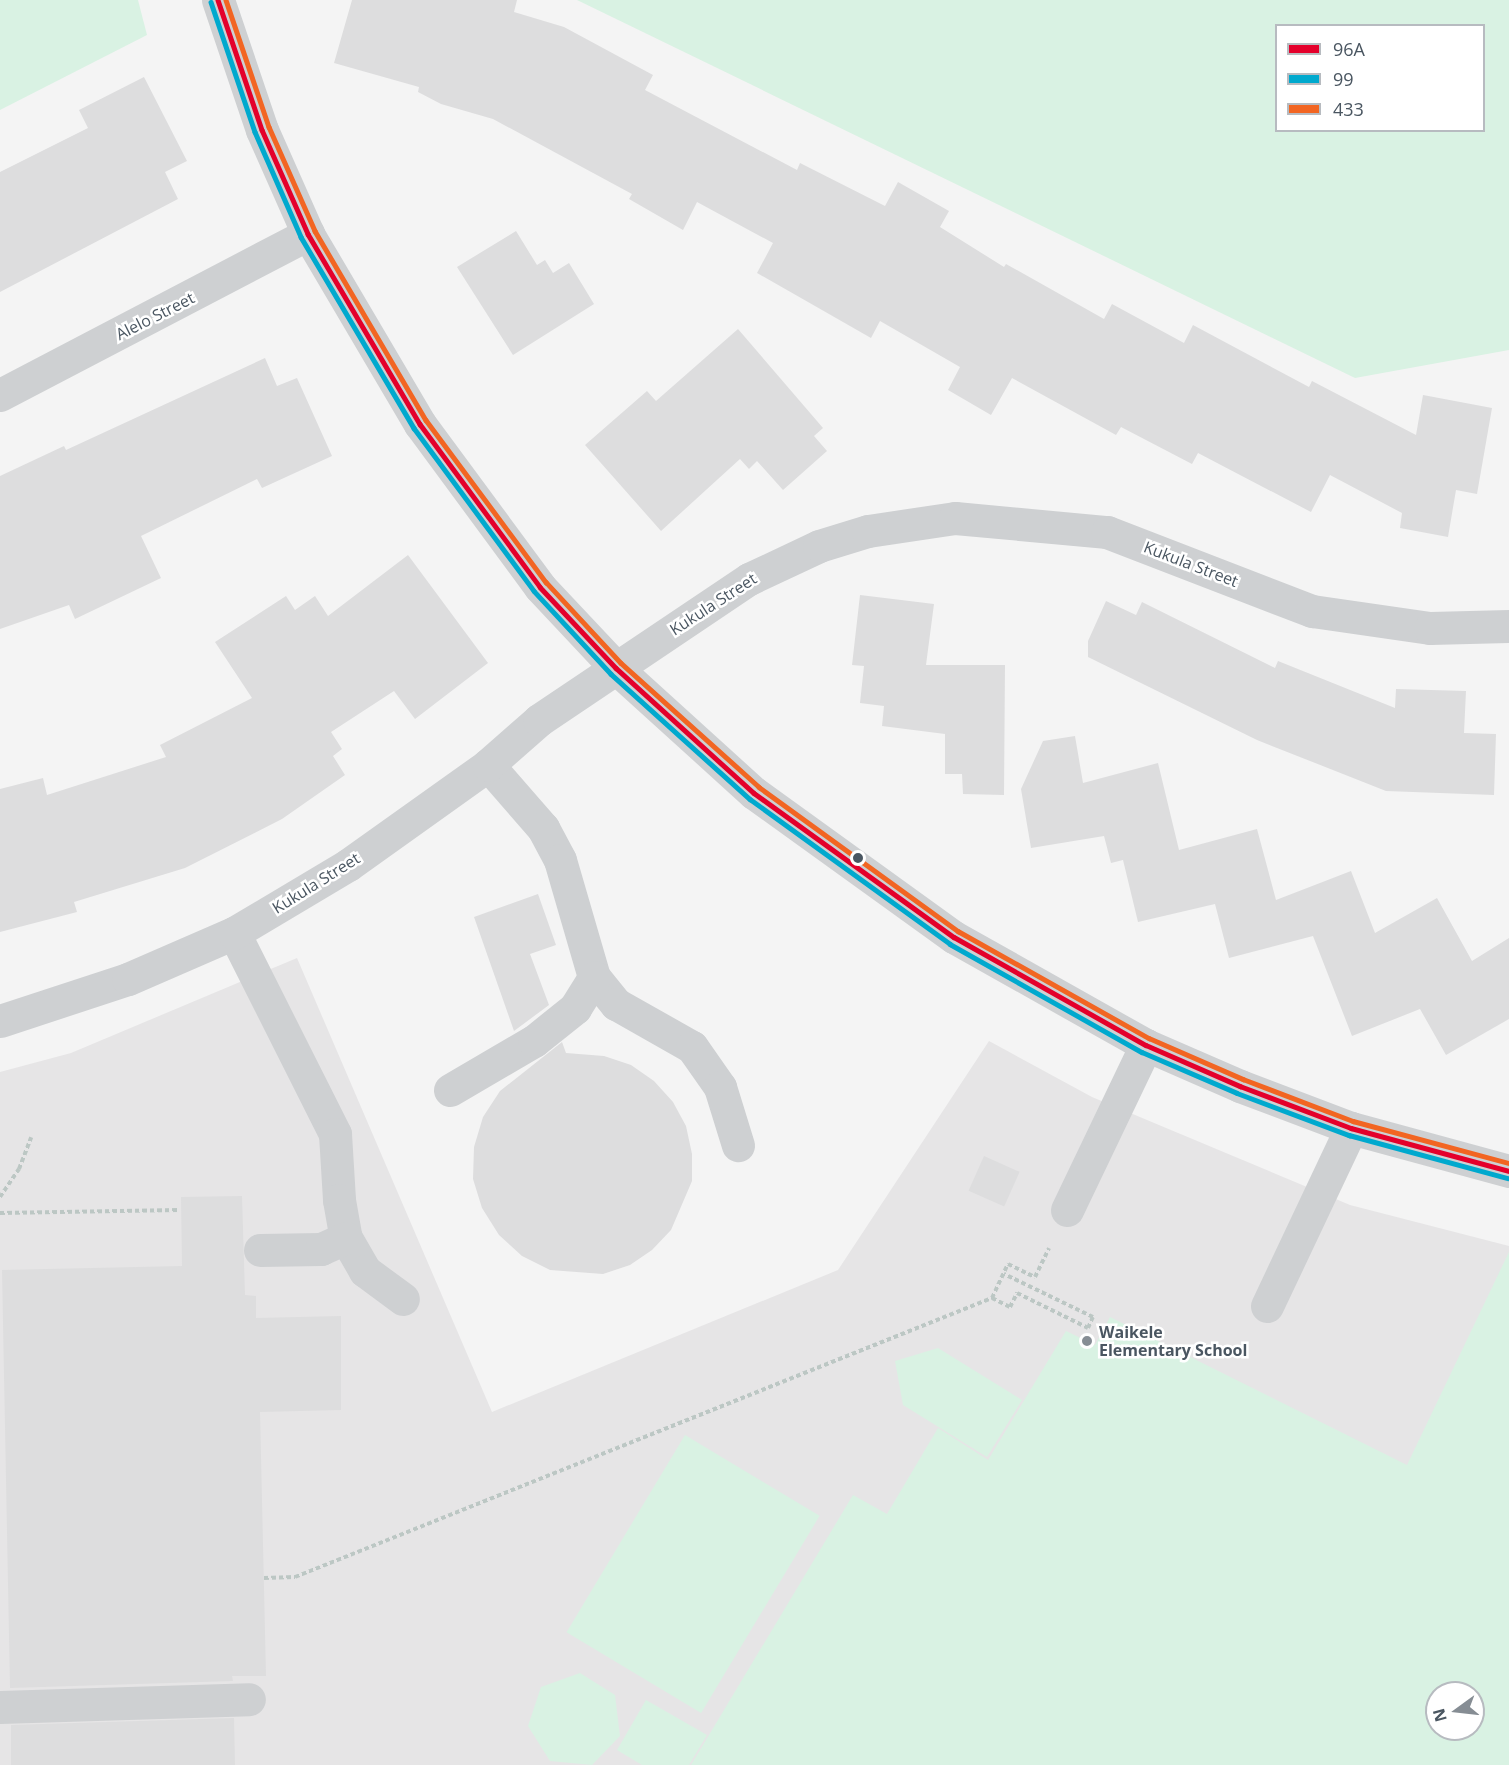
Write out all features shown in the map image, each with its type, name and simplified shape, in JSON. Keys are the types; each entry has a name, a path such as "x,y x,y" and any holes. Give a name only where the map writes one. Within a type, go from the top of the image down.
{"street":[{"path":"218,0 262,130 308,234 420,424 540,587 616,668 754,793 954,937 1146,1045 1240,1086 1351,1128 1509,1171"},
{"name":"Alelo Street","path":"0,395 308,234"},
{"name":"Kukula Street","path":"0,1021 128,980 234,933 348,865 488,765 539,720 749,579 790,559 868,531 955,518 1107,532 1312,611 1431,628 1509,626"},
{"path":"488,765 543,828 560,860 594,977 616,1004 692,1047 720,1087 738,1145"},
{"path":"234,933 335,1134 346,1238 365,1271 403,1299"},
{"path":"450,1090 534,1041 575,1008 594,977"},
{"path":"1067,1210 1146,1045"},
{"path":"1267,1306 1351,1128"},
{"path":"260,1250 321,1249 346,1238"},
{"path":"0,1707 249,1699"}],"path":[{"path":"0,1197 19,1169 31,1137"},
{"path":"0,1213 179,1210"},
{"path":"264,1578 295,1577 992,1298 1008,1264 1035,1277 1067,1210"},
{"path":"992,1298 1010,1307 1017,1293 1088,1328 1093,1317 1004,1274"}],"shaded area":[{"name":"Waikele Elementary School","path":"297,958 492,1412 838,1270 989,1041 1092,1097 1350,1205 1509,1246 1509,1765 0,1765 0,1072 71,1053"}],"green space":[{"path":"0,0 138,0 147,35 0,110"},
{"path":"577,0 1509,0 1509,350 1355,378"},
{"path":"1509,1252 1509,1765 691,1765 853,1495 887,1514 938,1428 988,1460 1066,1331 1095,1345 1110,1317 1407,1465"},
{"path":"938,1348 1022,1400 987,1457 903,1405 895,1361"},
{"path":"685,1435 820,1516 701,1713 567,1632"},
{"path":"580,1673 615,1695 620,1736 592,1765 550,1761 528,1726 541,1687"},
{"path":"646,1700 707,1735 689,1765 642,1765 617,1750"}],"building":[{"path":"352,0 517,0 514,12 564,27 653,75 645,90 797,170 800,163 885,206 898,182 949,211 940,227 1004,267 1006,264 1104,319 1112,304 1184,343 1193,325 1309,387 1312,381 1416,435 1423,395 1492,408 1477,494 1456,490 1448,537 1400,528 1402,513 1330,475 1311,512 1198,453 1192,464 1121,427 1116,435 1012,378 991,415 948,390 960,367 880,321 871,338 757,273 773,243 697,202 683,230 629,199 632,194 493,119 441,104 418,92 419,87 334,63"},
{"path":"144,77 187,161 165,172 178,199 0,292 0,172 88,128 79,110"},
{"path":"516,231 537,265 545,260 553,273 569,263 594,304 513,355 457,267"},
{"path":"738,329 823,428 814,436 827,451 783,490 757,461 749,469 740,459 661,531 585,445 647,391 656,401"},
{"path":"265,358 277,386 297,378 332,456 262,488 257,479 141,536 161,578 75,619 69,605 0,629 0,476 64,446 66,450"},
{"path":"408,555 488,663 415,719 394,691 331,732 342,749 333,756 345,775 282,819 185,868 74,902 77,912 0,932 0,789 43,778 47,795 166,757 160,745 252,698 215,642 286,596 295,610 315,596 328,616"},
{"path":"860,595 934,604 926,665 1005,665 1004,795 963,794 962,774 945,774 945,734 882,726 884,706 860,703 864,666 852,665"},
{"path":"1106,601 1136,615 1142,602 1275,668 1278,661 1395,708 1396,689 1466,691 1464,733 1496,734 1494,795 1386,791 1257,740 1088,657 1088,641"},
{"path":"1075,736 1083,783 1158,763 1179,850 1257,829 1276,900 1351,871 1375,933 1437,898 1472,961 1509,938 1509,1019 1446,1055 1420,1009 1352,1036 1313,936 1229,958 1215,904 1138,922 1123,860 1111,863 1104,836 1031,848 1021,789 1043,741"},
{"path":"538,894 556,945 530,954 549,1005 514,1031 474,917"},
{"path":"562,1042 566,1053 604,1056 631,1065 654,1081 673,1102 686,1126 692,1154 692,1181 671,1230 652,1250 630,1265 603,1274 550,1270 522,1256 499,1235 482,1208 473,1179 474,1147 483,1117 500,1091"},
{"path":"984,1156 1020,1172 1004,1207 969,1191"},
{"path":"242,1196 245,1295 256,1296 256,1318 341,1316 341,1410 260,1412 266,1676 232,1676 233,1681 10,1688 2,1270 182,1266 181,1197"},
{"path":"234,1718 235,1765 11,1765 11,1725"}],"transit line":[{"name":"96A","path":"218,0 262,130 308,234 420,424 540,587 616,668 754,793 954,937 1146,1045 1240,1086 1351,1128 1509,1171"},
{"name":"433","path":"226,0 269,127 315,231 426,420 546,582 621,663 759,787 958,931 1149,1038 1243,1079 1353,1121 1509,1163"},
{"name":"99","path":"211,2 255,132 301,237 414,428 534,591 611,674 750,799 950,944 1142,1052 1237,1093 1349,1135 1507,1178"}],"place":[{"name":"Waikele Elementary School","path":"1087,1341"}]}
